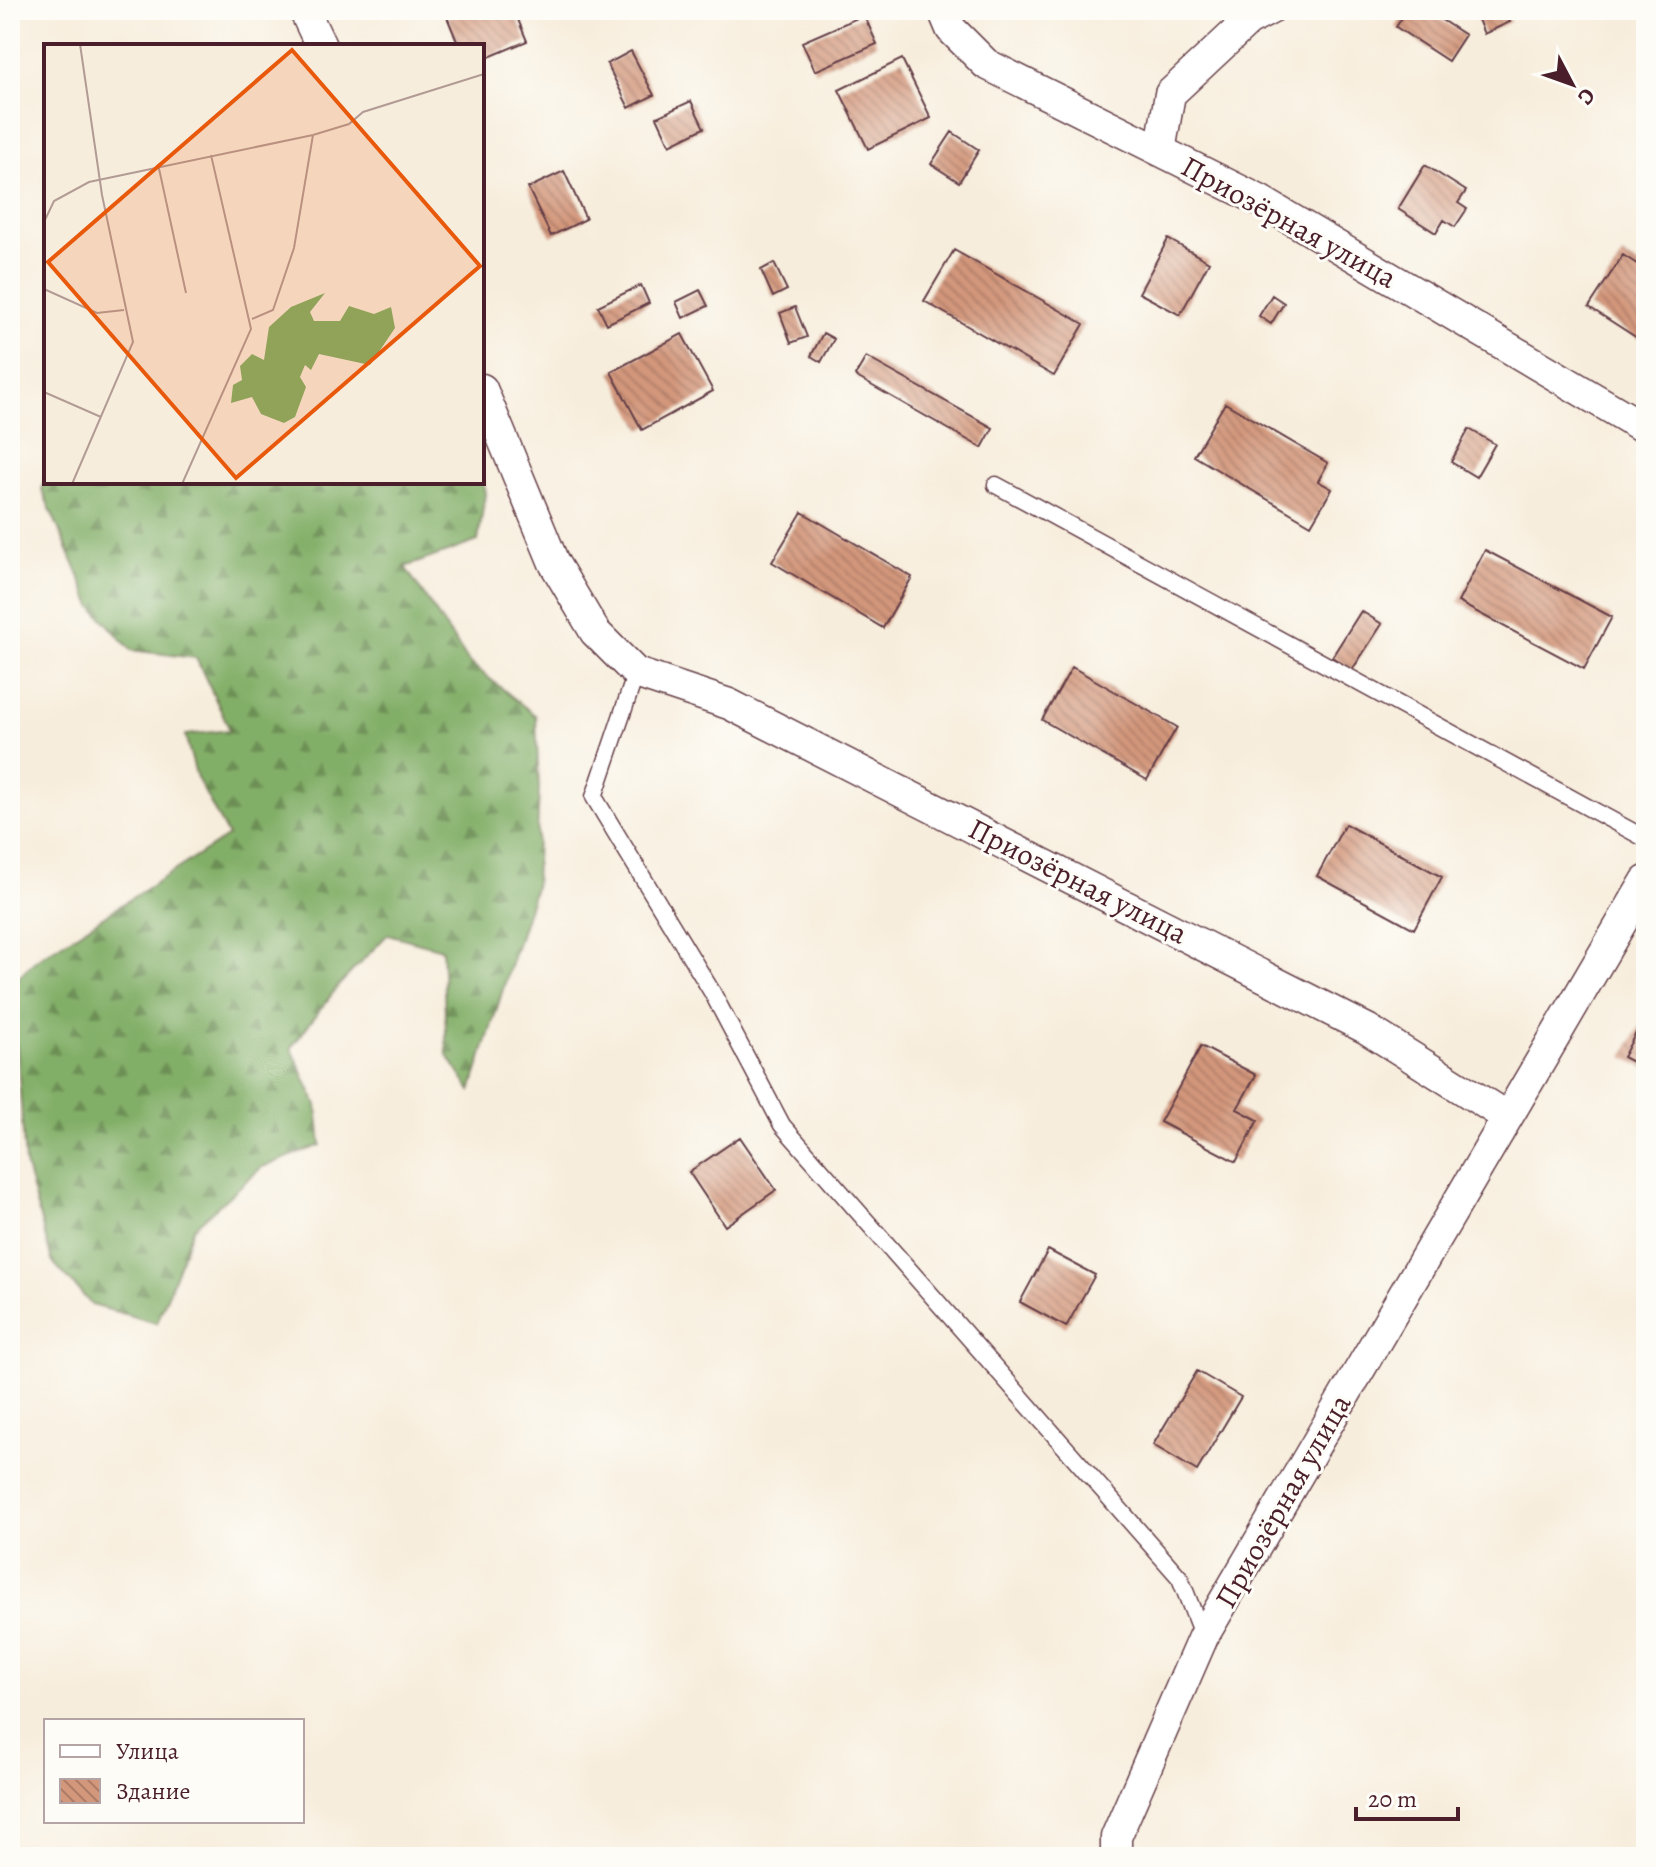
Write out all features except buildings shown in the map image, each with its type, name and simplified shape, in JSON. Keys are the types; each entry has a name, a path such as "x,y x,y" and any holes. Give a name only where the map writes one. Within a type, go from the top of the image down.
{"street":[{"path":"304,10 320,44"},
{"name":"Приозёрная улица","path":"943,10 951,29 986,64 1259,200 1646,429"},
{"path":"1160,151 1170,94 1248,21 1269,10"},
{"path":"484,394 554,563 595,632 636,673"},
{"name":"Приозёрная улица","path":"636,673 729,704 1339,1014 1507,1117"},
{"name":"Приозёрная улица","path":"1116,1857 1116,1837 1203,1637 1646,881"}],"lane":[{"path":"996,485 1646,839"},
{"path":"636,673 594,797 712,992 782,1125 1180,1578 1203,1637"}],"green space":[{"path":"44,482 484,484 485,494 478,541 405,567 469,662 536,716 539,788 535,887 471,1091 447,1055 442,949 388,934 339,985 291,1048 317,1105 321,1145 262,1167 193,1228 157,1323 92,1305 52,1261 25,1164 17,1046 10,1038 10,985 36,960 228,836 197,778 185,735 230,730 196,658 131,650 92,606 42,490"}]}
